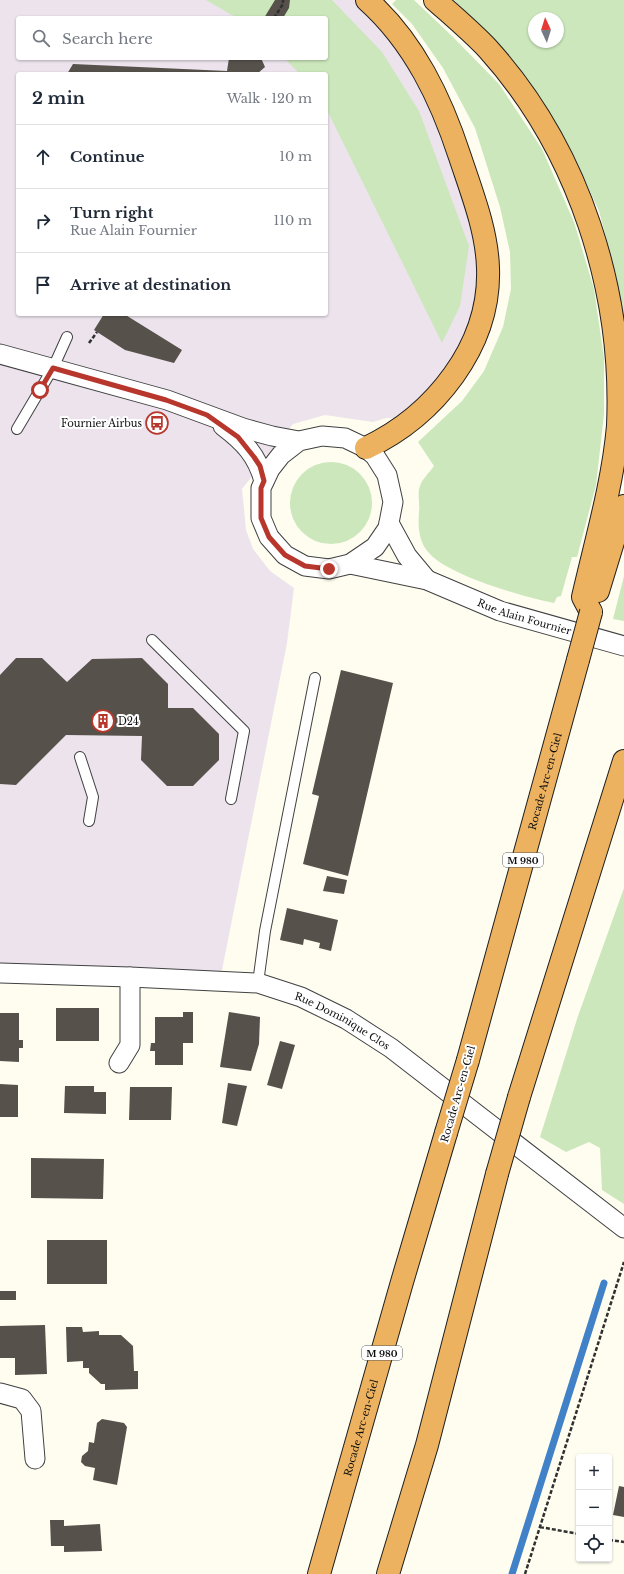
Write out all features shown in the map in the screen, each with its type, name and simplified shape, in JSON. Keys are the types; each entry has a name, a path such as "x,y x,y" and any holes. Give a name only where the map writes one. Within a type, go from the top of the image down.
{"highway":[{"path":"366,448 382,440 421,411 451,380 467,356 476,337 483,318 488,284 487,250 480,218 442,105 420,62 390,24 367,0"},
{"path":"435,0 487,48 530,103 575,183 591,224 602,261 611,298 616,344 619,384 618,426 612,473 583,597 591,612"},
{"name":"M 980","path":"591,612 624,506"},
{"name":"Rocade Arc-en-Ciel","path":"319,1574 402,1282 468,1060 591,612"},
{"path":"388,1574 427,1445 497,1174 519,1097 624,761"}],"street":[{"name":"Rue Alain Fournier","path":"0,354 166,400 243,428 299,441 322,436 345,438 366,448 374,456 387,475 393,502 388,528 375,547 350,564 329,569 305,566 285,555 269,537 261,518 261,488 264,481 270,469 281,455 299,441"},
{"name":"Rue Alain Fournier","path":"207,415 238,437 260,466 264,481"},
{"name":"Rue Alain Fournier","path":"389,523 407,556 427,580"},
{"name":"Rue Alain Fournier","path":"350,564 427,580 500,611 624,646"},
{"name":"Rue Dominique Clos","path":"0,973 258,983 301,997 346,1020 391,1048 624,1228"},
{"path":"119,1063 130,1045 130,977"},
{"path":"0,1393 22,1399 31,1411 35,1459"}],"lane":[{"path":"17,429 53,368 67,337"},
{"path":"152,640 244,731 231,799"},
{"path":"258,983 265,931 315,678"},
{"path":"80,757 93,797 89,821"}],"path":[{"path":"275,16 283,4 283,0"},
{"path":"90,343 97,332"},
{"path":"525,1574 624,1262"},
{"path":"540,1527 576,1533"},
{"path":"612,1540 624,1542"}],"shaded area":[{"path":"0,0 367,0 407,45 480,218 483,318 411,419 386,418 373,422 325,415 293,424 242,489 246,530 253,549 270,571 294,588 287,643 220,980 0,973"}],"green space":[{"path":"206,0 332,0 382,52 419,111 469,246 460,306 442,343 328,112 328,72 298,72 286,60 328,60 328,16 234,16"},
{"path":"396,0 414,0 499,84 542,149 574,222 594,289 604,358 604,414 596,485 577,557 572,557 561,596 557,597 554,603 507,591 470,578 440,562 430,554 421,539 419,522 419,489 422,481 434,466 418,442 462,401 484,371 503,327 511,289 510,252 500,207 475,128 443,68 412,24 392,4"},
{"path":"454,0 624,0 624,318 615,271 599,211 570,148 537,95 496,42"},
{"path":"331,462 347,465 360,474 369,487 372,503 369,519 360,532 347,541 331,544 315,541 302,532 293,519 290,503 293,487 302,474 315,465"},
{"path":"624,576 624,621 613,619"},
{"path":"624,888 624,1204 602,1190 600,1148 589,1142 566,1152 540,1137 578,1016"}],"building":[{"path":"275,0 290,0 289,8 284,16 265,16"},
{"path":"229,60 262,60 265,67 259,72 68,72 73,64 227,71"},
{"path":"103,316 127,316 182,350 174,363 125,350 94,330"},
{"name":"D24","path":"16,658 42,658 67,682 92,659 142,658 168,684 168,708 193,708 219,734 219,760 193,786 167,786 141,760 142,736 66,735 16,785 0,784 0,675"},
{"path":"341,670 393,683 348,876 303,864 319,796 312,794"},
{"path":"327,876 347,880 344,894 323,891"},
{"path":"287,908 338,920 331,951 319,948 320,943 304,939 303,945 280,940"},
{"path":"56,1008 99,1008 99,1041 56,1041"},
{"path":"183,1012 193,1012 193,1043 183,1043 183,1065 155,1065 155,1051 150,1051 151,1043 155,1043 155,1017 183,1017"},
{"path":"229,1012 260,1017 259,1044 251,1071 220,1067"},
{"path":"0,1013 19,1013 19,1040 23,1040 23,1048 19,1048 19,1062 0,1061"},
{"path":"280,1041 295,1045 282,1089 267,1085"},
{"path":"228,1083 247,1086 237,1126 222,1123"},
{"path":"0,1084 18,1085 18,1117 0,1117"},
{"path":"65,1086 94,1086 94,1092 106,1092 106,1114 64,1113"},
{"path":"130,1087 172,1087 171,1120 129,1120"},
{"path":"31,1158 104,1159 103,1199 31,1198"},
{"path":"47,1240 107,1240 107,1284 47,1284"},
{"path":"0,1291 16,1291 16,1300 0,1300"},
{"path":"45,1325 47,1374 15,1375 15,1358 0,1358 0,1326"},
{"path":"66,1327 82,1327 83,1332 99,1331 99,1335 121,1335 133,1346 134,1371 138,1371 138,1389 105,1390 105,1384 101,1384 89,1373 89,1368 83,1368 83,1361 67,1362"},
{"path":"102,1419 124,1423 127,1427 117,1485 93,1480 95,1468 85,1466 81,1462 82,1456 88,1451 89,1442 94,1443 97,1423"},
{"path":"619,1486 624,1487 624,1517 613,1515"},
{"path":"50,1520 64,1520 64,1526 100,1524 102,1551 64,1552 64,1546 51,1546"}],"waterway":[{"path":"512,1574 604,1283"}],"place":[{"name":"Fournier Airbus","path":"157,423"},
{"name":"D24","path":"103,721"}],"route":[{"path":"40,390 53,368 166,400 207,415 238,437 260,466 264,481 261,488 261,518 269,537 285,555 305,566 329,569"}]}
